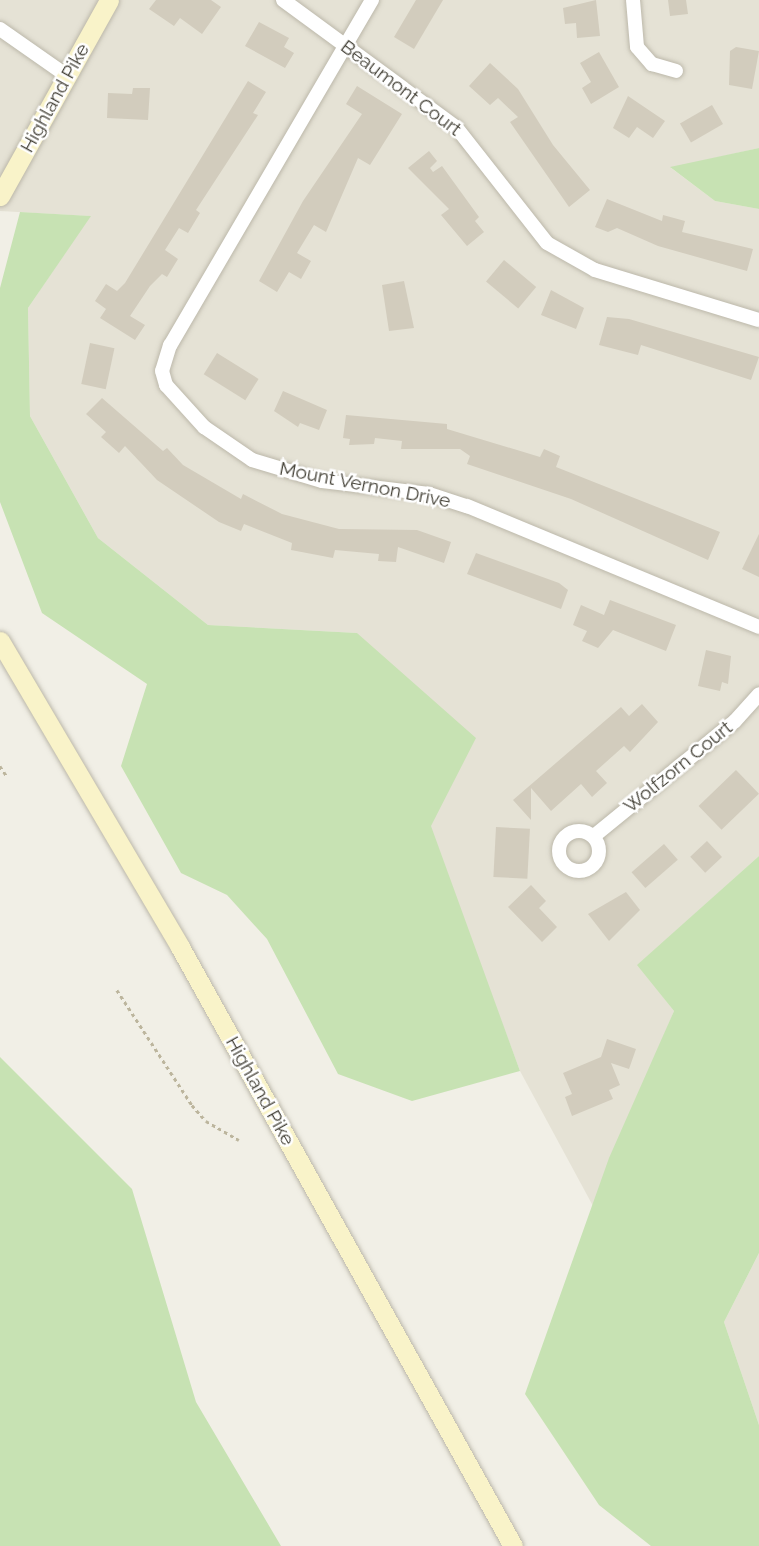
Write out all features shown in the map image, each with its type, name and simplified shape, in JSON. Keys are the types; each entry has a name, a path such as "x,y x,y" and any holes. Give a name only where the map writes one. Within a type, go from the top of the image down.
{"main road":[{"name":"Highland Pike","path":"0,196 109,0"},
{"name":"Highland Pike","path":"0,640 180,947 513,1546"}],"street":[{"name":"Beaumont Court","path":"283,0 456,127 484,157 530,226 571,259 759,320"},
{"name":"Mount Vernon Drive","path":"372,0 170,345 162,371 166,385 204,427 252,460 322,481 429,494 467,506 759,627"},
{"path":"632,0 638,47 652,64 676,71"},
{"path":"0,29 68,76"},
{"name":"Wolfzorn Court","path":"594,836 735,721 759,694"}],"path":[{"path":"0,766 5,775"},
{"path":"117,990 192,1105 206,1121 239,1140"}],"shaded area":[{"path":"0,0 759,0 759,148 671,168 715,201 759,209 759,856 638,965 674,1011 593,1206 520,1071 357,633 208,625 98,538 30,416 28,308 90,216 0,211"},
{"path":"759,1253 759,1425 724,1322"}],"green space":[{"path":"759,148 759,209 715,201 670,167"},
{"path":"20,212 91,216 28,308 30,416 98,538 208,625 357,633 476,738 431,826 520,1071 412,1101 338,1074 267,939 227,895 181,873 121,766 147,684 42,613 0,502 0,288"},
{"path":"759,856 759,1253 724,1322 759,1425 759,1546 651,1546 599,1505 525,1394 609,1158 674,1011 637,965"},
{"path":"0,1057 132,1189 196,1402 281,1546 0,1546"}],"building":[{"path":"156,0 211,0 221,7 202,34 180,18 174,26 149,9"},
{"path":"416,0 443,0 414,49 394,37"},
{"path":"596,0 600,36 577,38 576,23 565,24 563,8"},
{"path":"668,0 686,0 688,14 670,16"},
{"path":"259,22 289,38 284,47 294,53 285,68 245,46"},
{"path":"736,47 759,51 752,89 729,85 730,51"},
{"path":"599,52 619,87 591,104 582,88 591,82 580,63"},
{"path":"490,63 518,89 553,145 590,190 569,207 510,122 518,117 498,98 490,105 469,86"},
{"path":"248,81 266,92 253,113 258,115 196,210 200,213 188,233 179,228 165,250 178,259 167,277 162,274 150,286 130,316 145,325 135,340 100,318 106,309 95,301 106,284 117,291 125,283"},
{"path":"357,86 402,114 370,165 358,158 326,232 314,225 297,253 311,261 301,279 289,272 277,292 259,281 303,201 362,114 346,104"},
{"path":"133,88 150,88 148,120 107,118 108,93 132,94"},
{"path":"628,96 665,121 653,138 637,127 629,138 613,128"},
{"path":"712,105 723,124 691,143 680,124"},
{"path":"429,151 437,161 430,168 433,172 442,166 479,217 475,221 484,232 467,246 441,215 449,209 408,168"},
{"path":"607,199 662,221 663,215 685,221 682,232 753,249 747,271 658,246 617,228 608,232 595,227"},
{"path":"504,260 536,287 518,308 486,281"},
{"path":"404,281 414,328 389,331 382,285"},
{"path":"551,290 584,308 576,329 541,315"},
{"path":"607,317 629,319 759,357 751,380 641,345 638,355 599,345"},
{"path":"90,343 114,348 106,389 81,384"},
{"path":"217,353 259,379 245,400 204,374"},
{"path":"283,391 327,410 319,430 300,423 298,427 274,411"},
{"path":"102,398 163,451 167,448 183,465 241,499 243,494 282,514 339,529 417,530 451,542 444,563 398,547 396,562 378,561 379,554 335,550 333,558 291,550 292,543 244,524 241,531 219,522 157,480 125,446 119,453 101,437 106,432 86,414"},
{"path":"346,415 447,424 447,429 540,457 544,449 560,456 556,467 720,532 708,560 571,499 467,464 470,456 460,449 401,449 402,441 375,438 374,444 349,445 350,439 343,438"},
{"path":"759,534 759,577 742,569"},
{"path":"476,553 559,583 568,590 561,609 467,574"},
{"path":"610,600 676,625 666,651 613,630 598,648 582,641 587,631 573,625 581,605 604,615"},
{"path":"706,650 731,656 728,684 722,682 720,691 698,686"},
{"path":"642,704 658,722 630,752 624,746 596,771 607,783 592,797 581,784 551,811 531,788 531,820 513,800 621,707 629,716"},
{"path":"736,770 759,794 722,830 699,806"},
{"path":"496,827 530,829 527,879 493,877"},
{"path":"707,841 722,857 705,873 690,857"},
{"path":"664,844 678,860 645,888 632,872"},
{"path":"531,885 546,901 539,908 557,927 542,942 508,907"},
{"path":"626,892 640,910 609,941 588,914"},
{"path":"607,1039 636,1049 629,1069 611,1063 620,1085 609,1090 613,1099 572,1116 565,1097 572,1094 563,1073 601,1057"}]}
